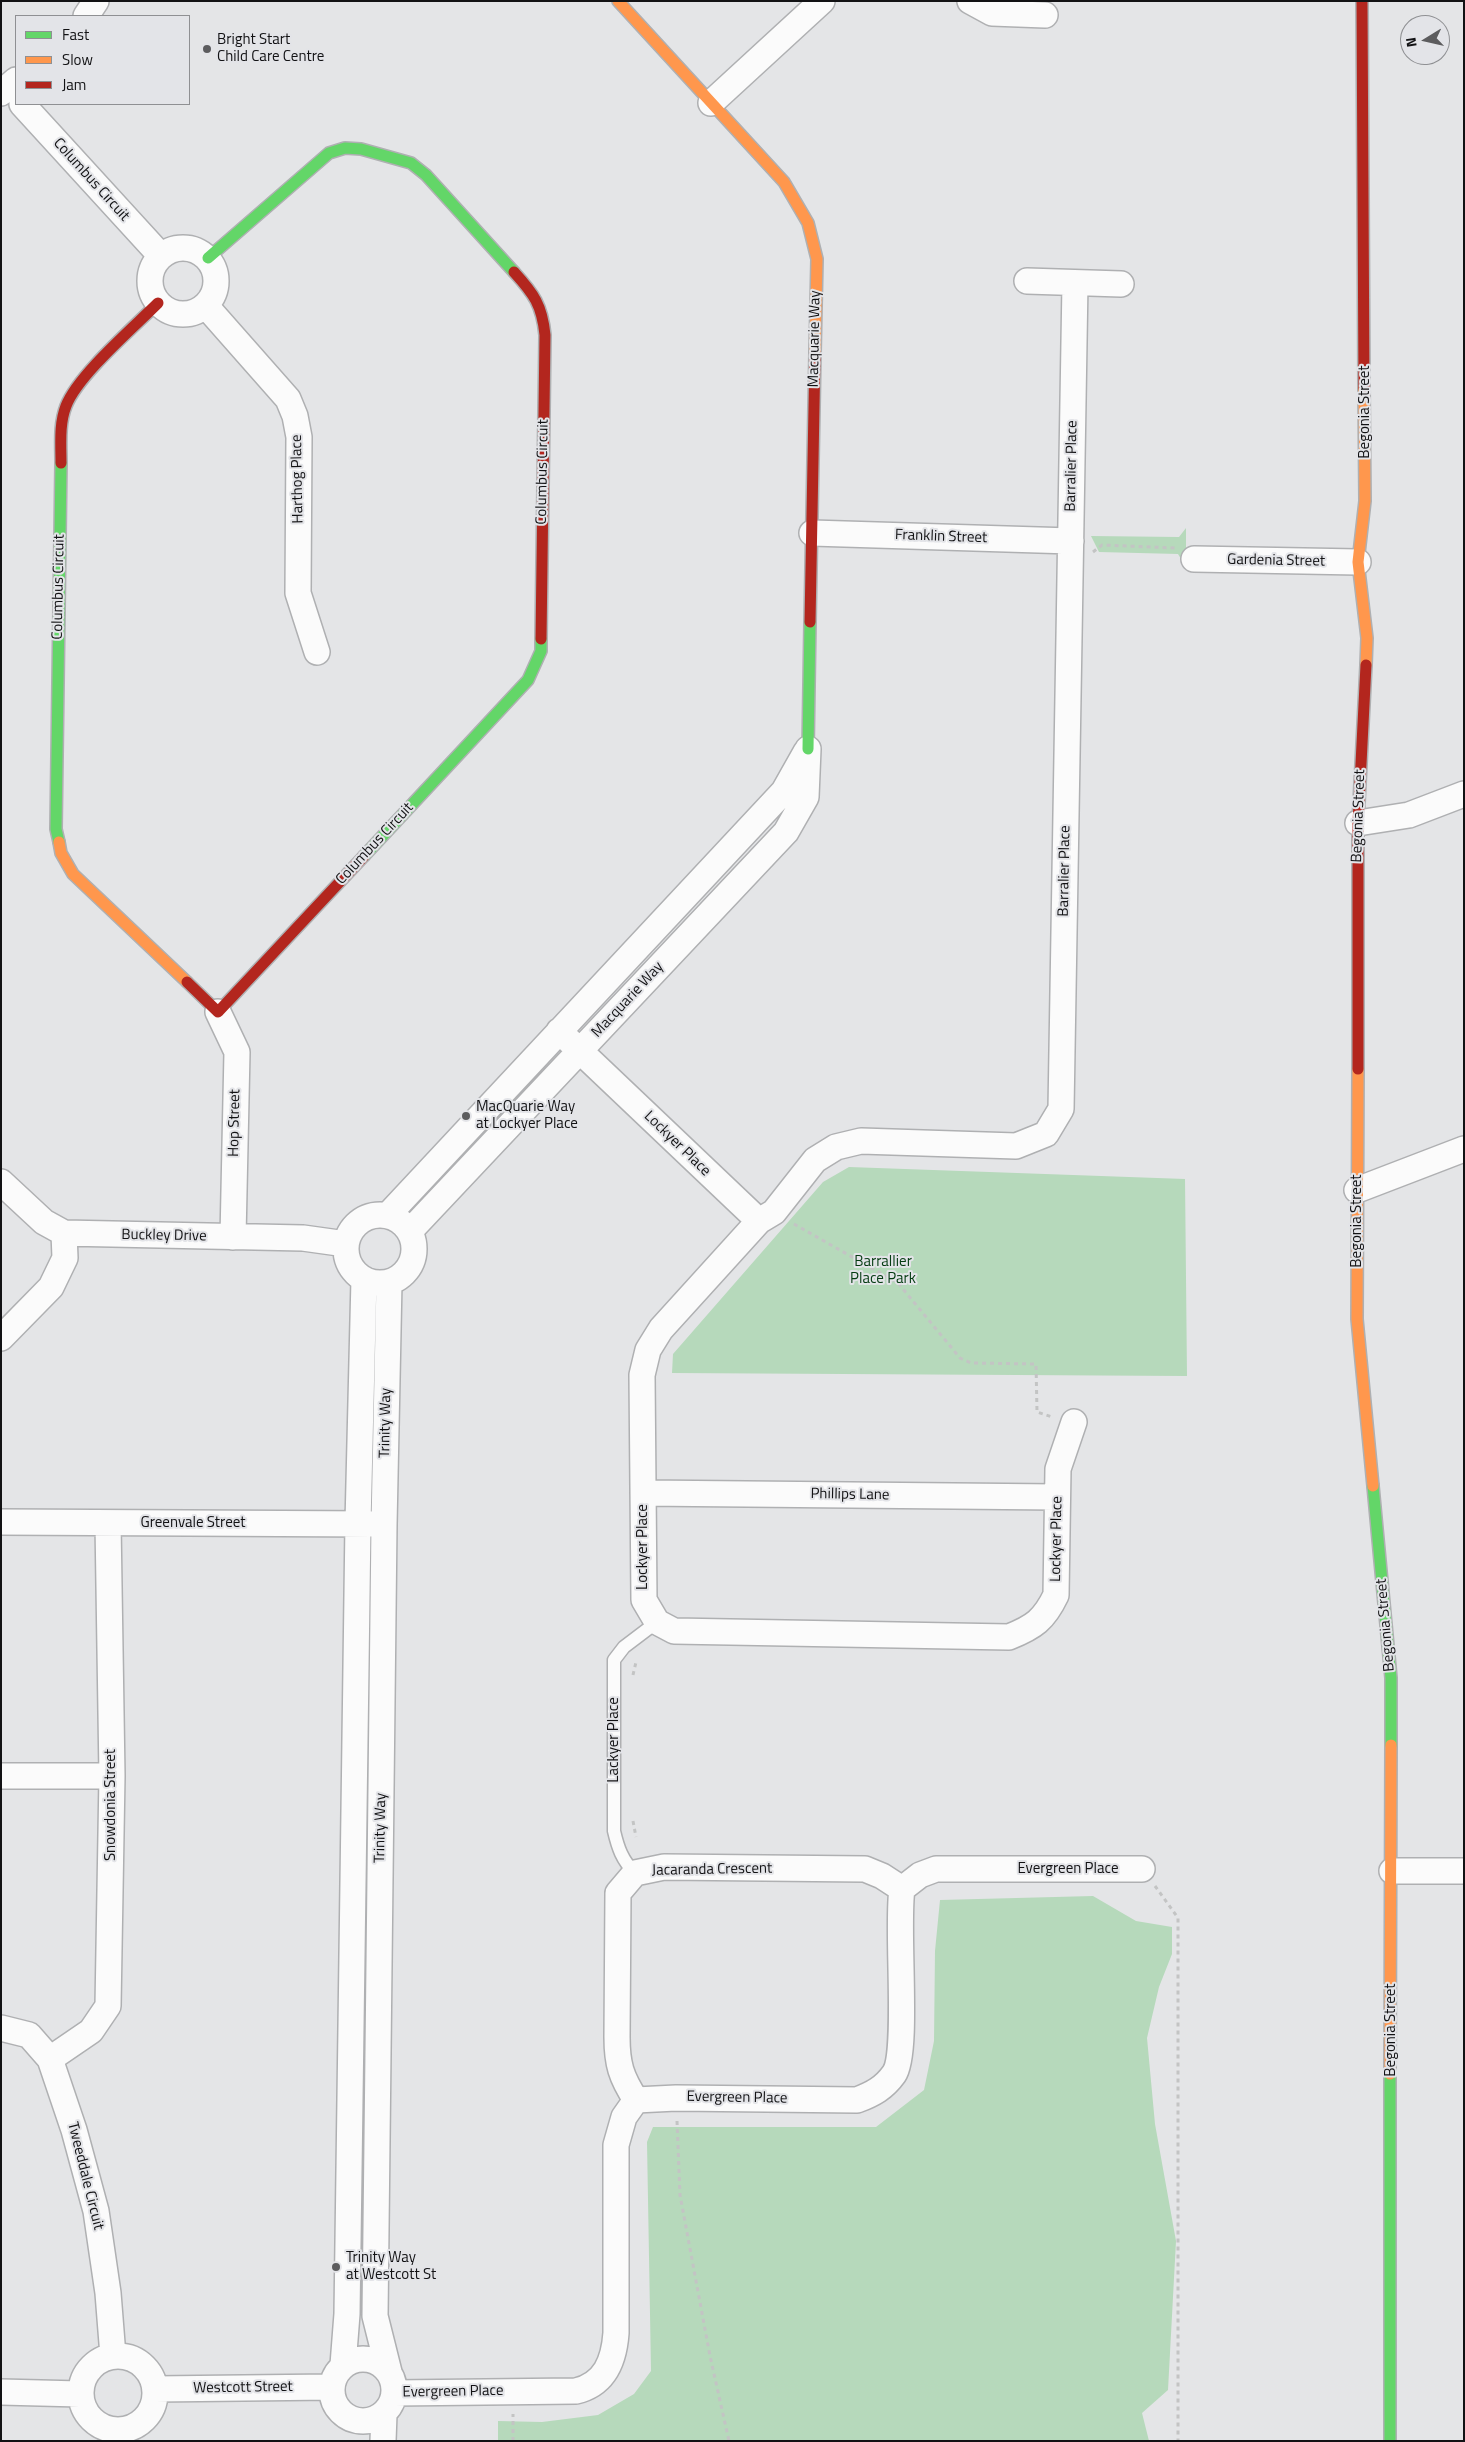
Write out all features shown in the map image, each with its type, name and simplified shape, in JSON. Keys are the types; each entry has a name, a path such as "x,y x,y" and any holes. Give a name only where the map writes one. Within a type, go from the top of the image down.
{"street":[{"path":"87,15 96,1"},
{"name":"Macquarie Way","path":"410,1231 786,832 806,798 817,259 808,223 784,182 618,1"},
{"path":"711,102 822,1"},
{"path":"970,1 992,13 1045,15"},
{"name":"Begonia Street","path":"1362,1 1365,501 1358,562 1367,638 1358,823 1357,1319 1391,1678 1390,2441"},
{"name":"Columbus Circuit","path":"25,105 161,256"},
{"name":"Columbus Circuit","path":"158,303 77,385 66,406 61,428 56,829 61,853 73,874 218,1012 528,680 536,666 541,650 545,335 543,314 534,294 426,176 411,164 361,149 345,148 329,153 208,258"},
{"path":"179,247 199,251 208,258 217,277 213,297 206,306 187,315 166,310 158,303 150,284 154,264 161,256 179,247"},
{"path":"1027,281 1121,284"},
{"name":"Barralier Place","path":"766,1216 815,1160 836,1147 862,1142 1016,1146 1046,1134 1061,1108 1075,283"},
{"name":"Harthog Place","path":"206,306 288,399 295,416 299,437 298,593 317,652"},
{"name":"Franklin Street","path":"812,533 1071,548"},
{"name":"Gardenia Street","path":"1194,560 1358,562"},
{"name":"Macquarie Way","path":"388,1215 784,790 808,749"},
{"path":"1358,823 1409,814 1464,794"},
{"name":"Hop Street","path":"218,1012 237,1052 233,1237"},
{"name":"Lockyer Place","path":"559,1031 766,1216 660,1329 648,1350 642,1375 644,1600 657,1622 674,1631 1009,1637 1031,1628 1048,1612 1056,1595 1058,1469 1074,1422"},
{"path":"1358,1190 1464,1149"},
{"name":"Buckley Drive","path":"1,1182 44,1222 64,1233 303,1238 346,1244"},
{"path":"378,1214 388,1215 400,1221 410,1231 414,1246 412,1262 403,1274 389,1282 376,1283 364,1279 356,1273 350,1265 346,1244 353,1227 360,1220 378,1214"},
{"path":"1,1338 51,1287 65,1258 64,1233"},
{"name":"Trinity Way","path":"332,2387 334,2379 344,2365 347,2314 358,1523 364,1279"},
{"name":"Trinity Way","path":"383,2441 389,2393 375,2316 384,1525 389,1282"},
{"name":"Phillips Lane","path":"643,1493 1057,1497"},
{"name":"Greenvale Street","path":"1,1522 108,1524 358,1523 384,1525"},
{"name":"Snowdonia Street","path":"50,2059 91,2031 108,2006 112,1776 108,1524"},
{"path":"1,1776 112,1776"},
{"name":"Jacaranda Crescent","path":"636,2100 622,2078 617,2058 616,2037 618,1893 635,1873 664,1867 865,1869 882,1876 902,1889"},
{"name":"Evergreen Place","path":"389,2393 576,2392 590,2388 603,2376 615,2349 616,2145 624,2116 636,2100 676,2098 858,2100 876,2093 895,2073 899,2058 901,2027 899,1908 902,1889 920,1875 936,1869 1142,1869"},
{"path":"1392,1871 1464,1871"},
{"name":"Tweeddale Circuit","path":"1,2028 29,2035 50,2059 74,2130 96,2211 108,2293 113,2356"},
{"path":"113,2356 125,2356 145,2368 152,2378 155,2389 155,2400 144,2420 113,2436 94,2423 87,2415 80,2394 86,2373 98,2362 113,2356"},
{"path":"332,2387 332,2397 343,2414 350,2419 368,2421 389,2393 381,2365 362,2359 344,2365"},
{"name":"Westcott Street","path":"155,2389 332,2387"},
{"path":"1,2392 80,2394"},
{"path":"343,2414 348,2441"}],"lane":[{"name":"Lackyer Place","path":"635,1873 626,1864 619,1850 614,1831 614,1660 624,1646 657,1622"}],"path":[{"path":"1071,548 1088,555 1102,546 1189,549 1194,560"},
{"path":"766,1216 898,1284 960,1358 971,1363 1036,1364 1037,1412 1074,1422"},
{"path":"632,1682 636,1660"},
{"path":"633,1819 637,1848 635,1873"},
{"path":"1142,1869 1178,1918 1178,2441"},
{"path":"676,2098 680,2195 710,2356 729,2441"}],"green space":[{"path":"1186,528 1186,567 1178,554 1099,552 1091,536 1179,537"},
{"name":"Barrallier Place Park","path":"849,1167 1185,1179 1187,1376 672,1373 673,1354 823,1182"},
{"path":"1093,1896 1136,1921 1172,1927 1172,1954 1159,1987 1147,2038 1155,2124 1176,2241 1168,2390 1142,2413 1149,2441 498,2441 498,2421 542,2422 598,2415 634,2394 651,2371 647,2142 653,2127 876,2127 924,2090 934,2041 935,1951 940,1900"}],"traffic: fast":[{"path":"208,258 329,153 345,148 361,149 411,163 426,175 514,272"},
{"path":"59,842 56,829 61,463"},
{"path":"808,749 810,622"},
{"path":"364,856 528,680 541,651 541,639"},
{"path":"1373,1486 1391,1678 1391,1745"},
{"path":"1390,2074 1390,2441"}],"traffic: slow":[{"path":"618,1 784,182 808,223 817,259 815,353"},
{"path":"1364,388 1365,501 1358,562 1367,638 1366,665"},
{"path":"59,842 61,853 73,874 187,982"},
{"path":"1358,1069 1357,1319 1373,1486"},
{"path":"1390,2074 1391,1745"}],"traffic: jam":[{"path":"1362,1 1364,388"},
{"path":"514,272 536,300 542,316 545,335 541,639"},
{"path":"61,463 62,420 72,394 107,352 158,303"},
{"path":"810,622 815,353"},
{"path":"1358,1069 1358,823 1366,665"},
{"path":"187,982 218,1012 364,856"}],"place":[{"name":"Bright Start Child Care Centre","path":"207,49"},
{"name":"MacQuarie Way at Lockyer Place","path":"466,1116"},
{"name":"Trinity Way at Westcott St","path":"336,2267"}]}
